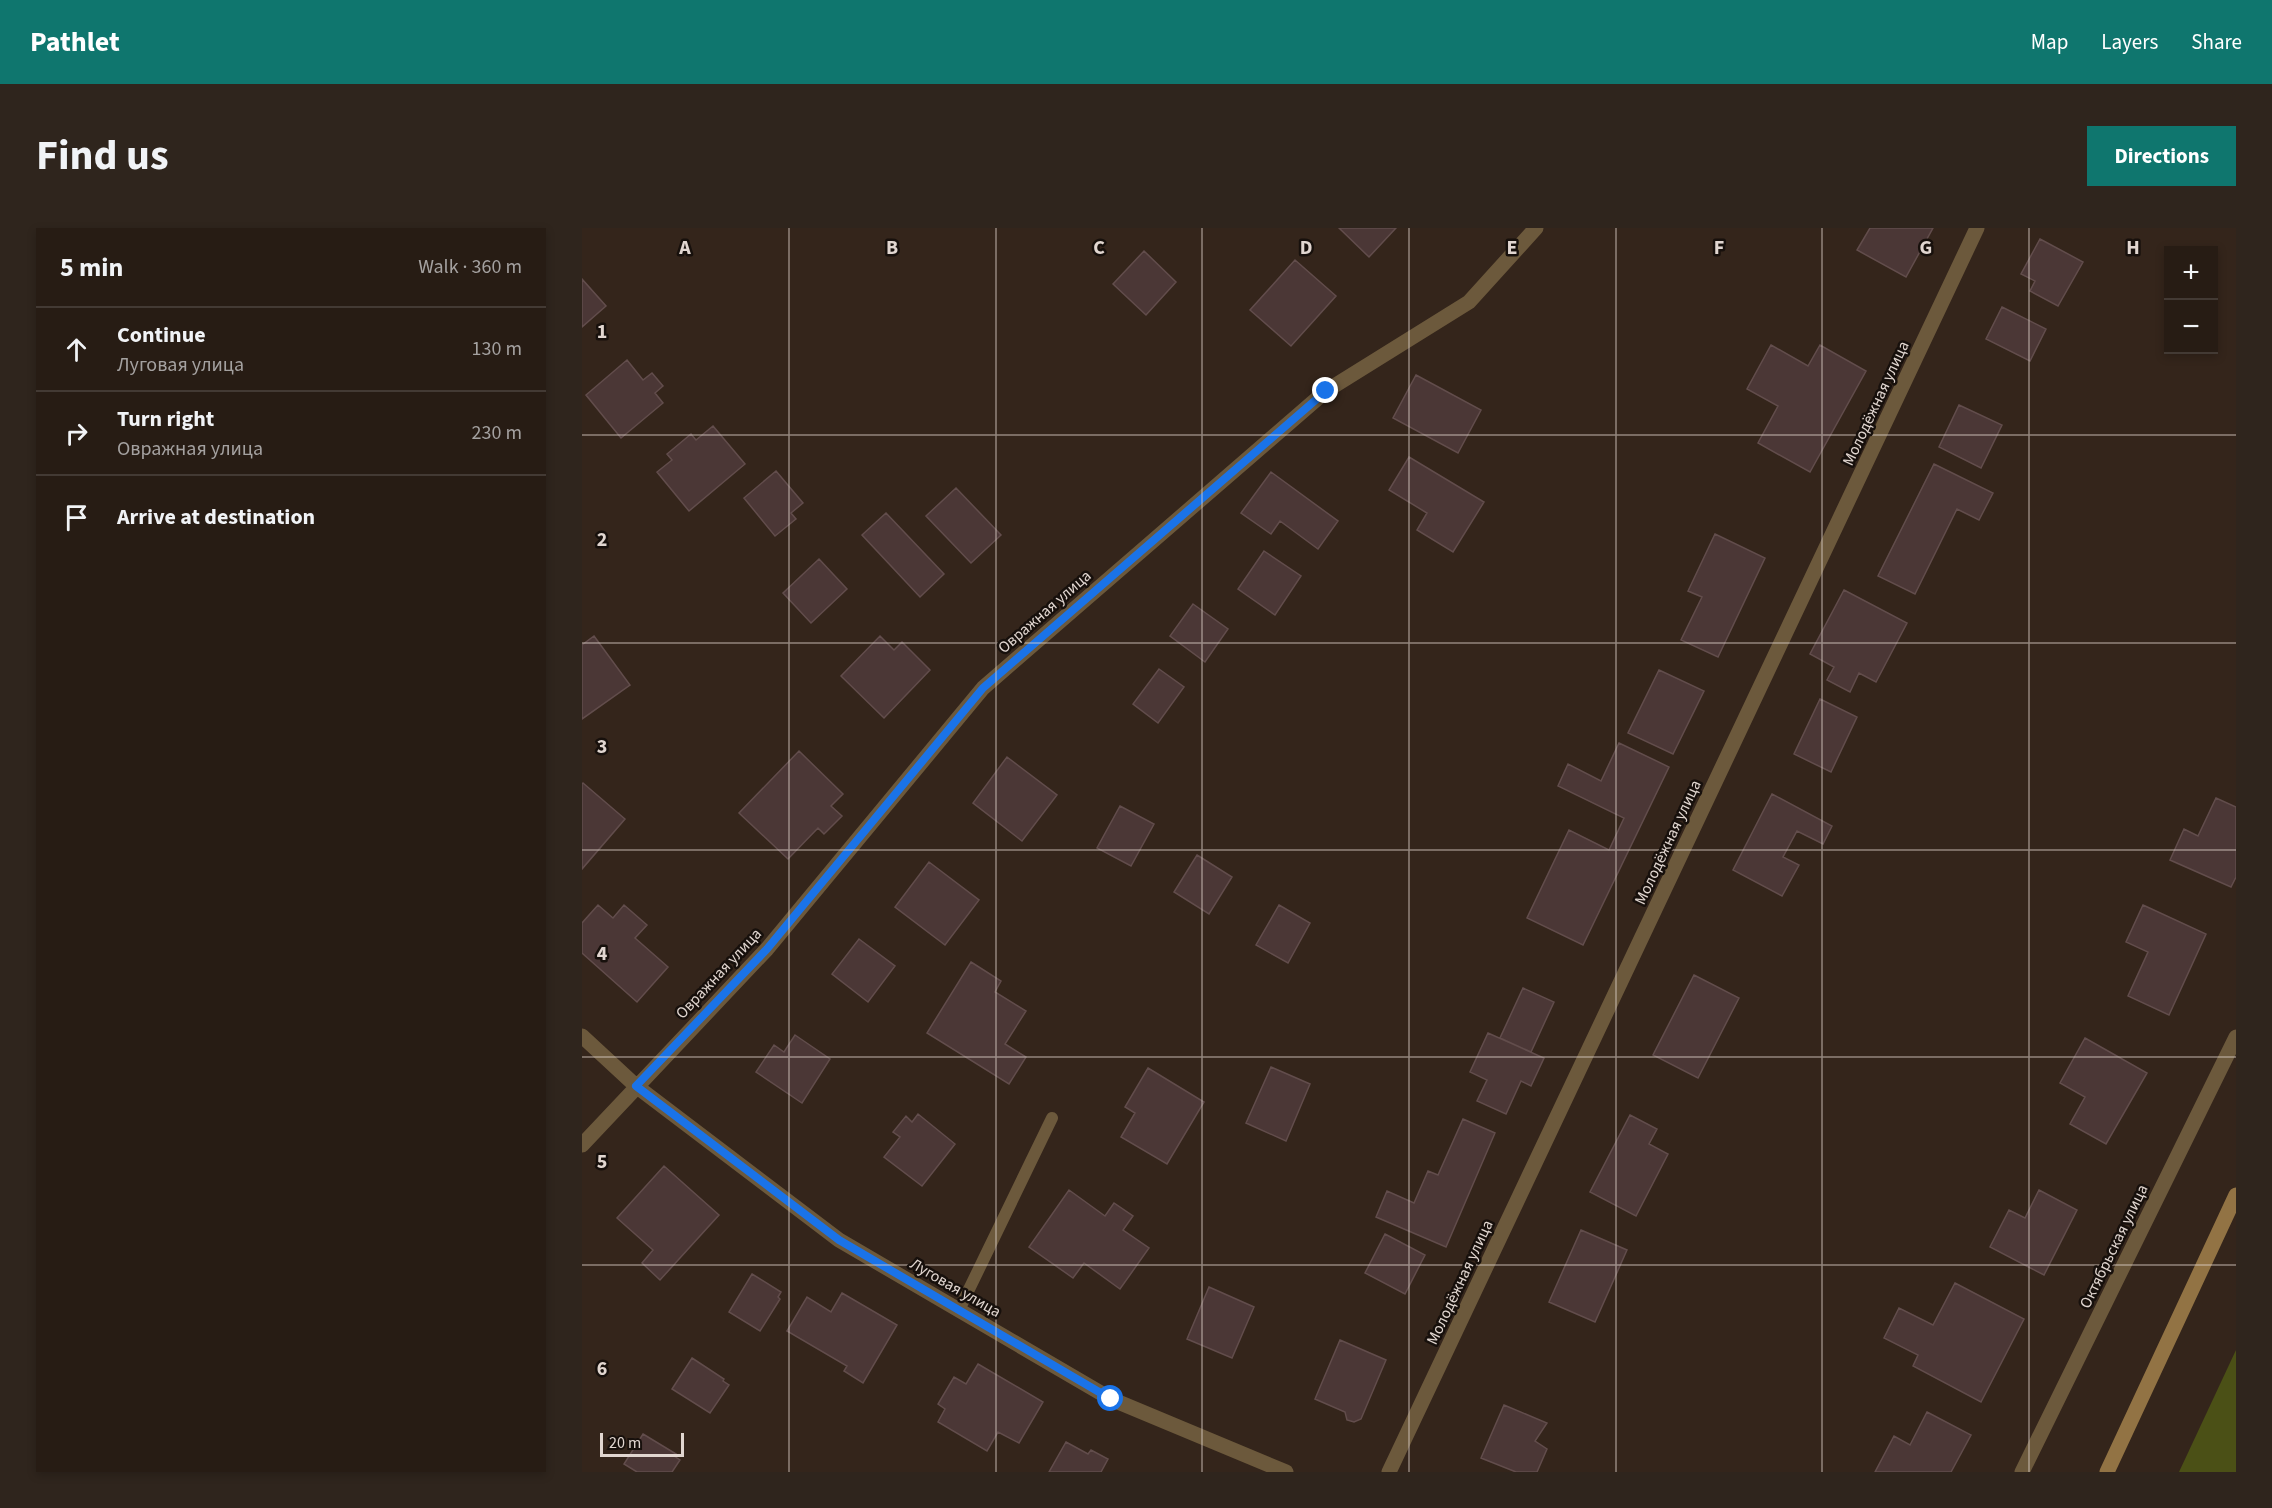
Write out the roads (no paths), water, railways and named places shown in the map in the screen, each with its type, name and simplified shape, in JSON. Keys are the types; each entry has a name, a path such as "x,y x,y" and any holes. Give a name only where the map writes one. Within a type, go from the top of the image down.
{"main road":[{"path":"2108,1472 2236,1195"}],"street":[{"name":"Овражная улица","path":"582,1145 767,949 983,688 1326,391 1469,302 1536,228"},
{"name":"Молодёжная улица","path":"1389,1472 1977,228"},
{"name":"Луговая улица","path":"582,1036 636,1086 839,1240 1111,1399 1286,1472"},
{"name":"Октябрьская улица","path":"2022,1472 2236,1037"}],"lane":[{"path":"959,1310 1052,1118"}]}
